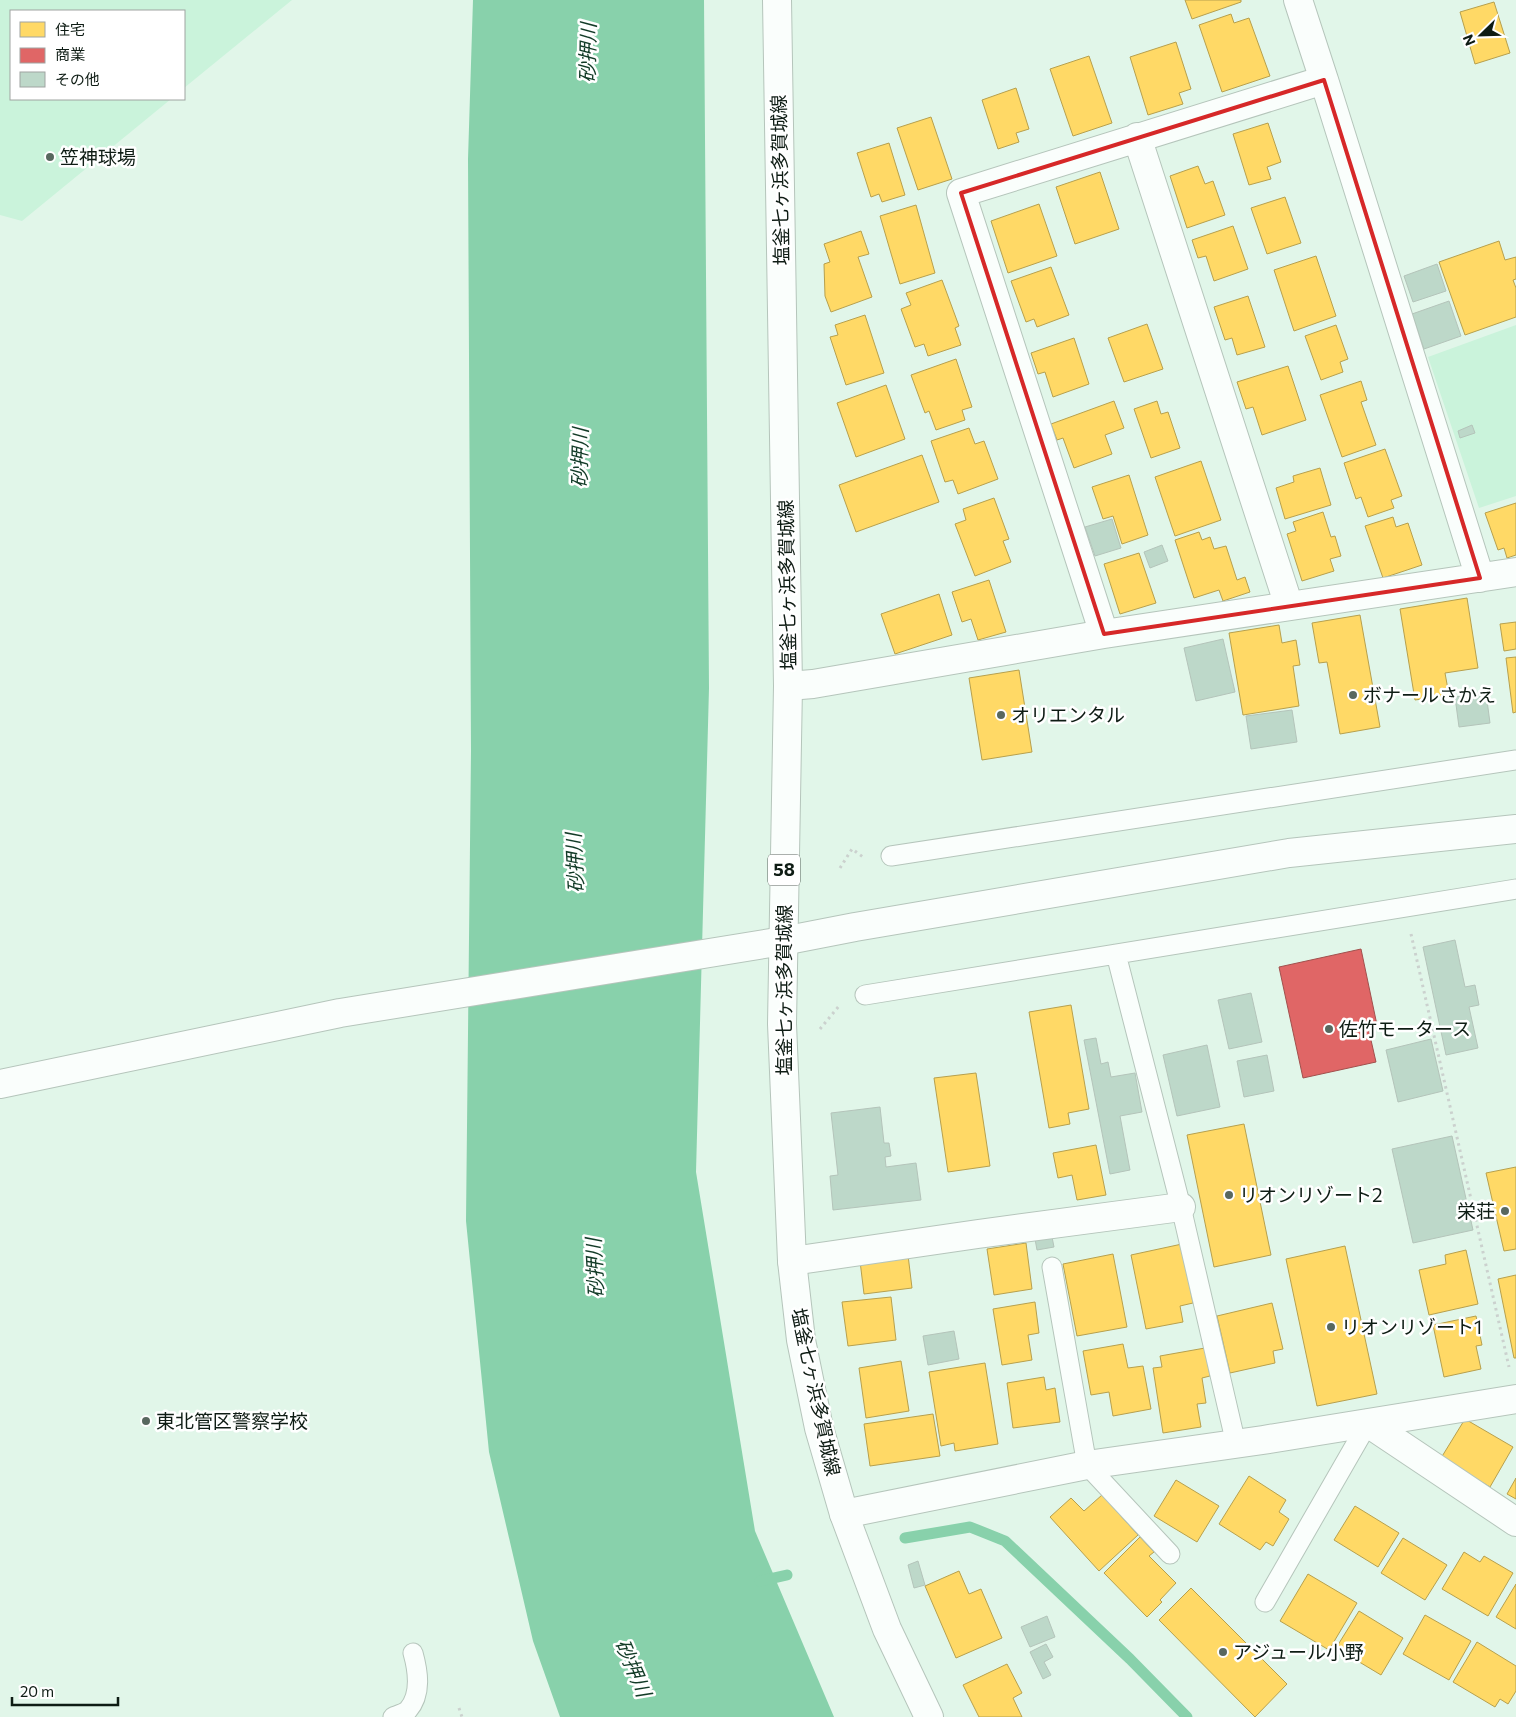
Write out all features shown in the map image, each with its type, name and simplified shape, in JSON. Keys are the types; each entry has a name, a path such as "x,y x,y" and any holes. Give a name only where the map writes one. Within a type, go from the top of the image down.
{"street":[{"name":"塩釜七ヶ浜多賀城線","path":"777,0 788,686 782,1024 792,1262 801,1340 819,1428 844,1514 887,1629 929,1717"},
{"path":"1298,0 1480,578"},
{"path":"1104,634 961,193 1324,80"},
{"path":"1137,137 1290,606"},
{"path":"788,686 813,684 1104,634 1516,572"},
{"path":"0,1084 340,1013 783,941 1288,853 1516,829"},
{"path":"792,1262 978,1234 1181,1207"},
{"path":"844,1514 1087,1465 1236,1444 1516,1399"},
{"path":"1368,1423 1516,1522"}],"lane":[{"path":"892,856 1516,760"},
{"path":"865,996 1516,889"},
{"path":"1116,954 1181,1207 1236,1444"},
{"path":"1052,1268 1087,1465 1170,1554"},
{"path":"1265,1602 1368,1423"},
{"path":"394,1717 407,1711 416,1695 419,1675 413,1653"}],"path":[{"path":"840,868 848,855"},
{"path":"1405,907 1509,1368"},
{"path":"458,1708 462,1717"}],"highlighted area":[{"path":"1324,80 1480,578 1104,634 961,193"}],"shaded area":[{"name":"笠神球場","path":"0,0 292,0 185,87 185,10 10,10 10,100 170,100 22,221 0,215"},
{"path":"1516,325 1516,496 1479,508 1428,357"}],"water":[{"name":"砂押川","path":"473,0 704,0 709,688 696,1172 755,1531 834,1717 560,1717 533,1641 489,1452 466,1221 471,751 468,159"}],"building: 住宅":[{"path":"1185,0 1241,0 1241,2 1192,19"},
{"path":"1494,2 1510,53 1475,64 1460,12"},
{"path":"1231,14 1234,23 1249,18 1270,76 1222,92 1199,25"},
{"path":"1176,42 1191,89 1179,93 1183,104 1148,115 1130,57"},
{"path":"1089,56 1112,123 1073,136 1050,69"},
{"path":"1016,88 1029,129 1016,133 1019,142 998,149 982,100"},
{"path":"931,117 952,179 918,190 897,128"},
{"path":"1268,123 1281,162 1267,167 1271,179 1249,185 1233,134"},
{"path":"889,143 905,195 882,202 879,194 871,197 857,153"},
{"path":"1198,166 1205,184 1213,181 1225,215 1187,228 1170,176"},
{"path":"1100,172 1119,229 1075,244 1056,187"},
{"path":"1285,197 1301,243 1267,254 1251,208"},
{"path":"1039,204 1057,256 1008,273 991,221"},
{"path":"916,205 935,273 900,284 880,216"},
{"path":"1233,226 1248,269 1214,281 1206,256 1198,258 1192,240"},
{"path":"861,231 869,254 858,257 872,297 831,312 825,296 824,264 830,262 824,244"},
{"path":"1499,241 1505,260 1516,257 1516,279 1513,280 1516,288 1516,317 1465,335 1439,262"},
{"path":"1316,256 1336,316 1294,331 1274,270"},
{"path":"1051,267 1069,315 1037,327 1034,319 1026,322 1011,281"},
{"path":"942,280 959,326 955,328 961,345 928,356 924,344 915,347 901,309 911,305 906,293"},
{"path":"1248,296 1265,347 1237,355 1232,338 1225,340 1214,307"},
{"path":"865,315 884,373 846,385 830,337 838,335 835,325"},
{"path":"1147,324 1163,369 1124,382 1108,338"},
{"path":"1336,325 1348,359 1340,362 1343,372 1321,380 1305,336"},
{"path":"1074,338 1089,384 1053,397 1045,372 1038,374 1031,353"},
{"path":"956,359 972,407 962,410 965,420 936,430 929,411 925,413 911,375"},
{"path":"1288,366 1306,420 1262,435 1253,407 1246,409 1237,382"},
{"path":"1361,381 1367,400 1361,402 1376,445 1342,457 1320,395"},
{"path":"886,385 905,439 856,457 837,403"},
{"path":"1114,401 1124,428 1105,435 1112,454 1074,468 1063,438 1057,440 1051,424"},
{"path":"1157,401 1161,414 1168,412 1180,448 1151,458 1134,409"},
{"path":"969,428 975,444 984,441 998,479 958,494 953,480 945,482 931,441"},
{"path":"1385,449 1402,496 1391,500 1394,508 1368,517 1361,497 1356,499 1344,463"},
{"path":"922,455 939,502 856,532 839,485"},
{"path":"1201,461 1221,520 1175,536 1155,477"},
{"path":"1320,468 1331,505 1285,519 1276,488 1294,482 1293,476"},
{"path":"1129,475 1148,535 1122,544 1113,516 1103,519 1092,487"},
{"path":"994,498 1009,539 1003,541 1011,562 975,576 955,524 966,520 963,509"},
{"path":"1516,503 1516,555 1507,558 1504,548 1498,550 1485,513"},
{"path":"1323,512 1331,537 1335,536 1341,556 1330,559 1334,571 1302,581 1287,534 1296,531 1293,522"},
{"path":"1393,517 1396,527 1408,523 1422,565 1383,578 1365,526"},
{"path":"1199,532 1202,540 1210,537 1214,549 1226,546 1237,580 1245,577 1250,592 1223,601 1219,590 1194,598 1175,540"},
{"path":"1139,553 1156,603 1120,614 1104,564"},
{"path":"989,580 1006,632 978,640 971,619 962,622 952,592"},
{"path":"939,594 952,635 895,654 881,614"},
{"path":"1467,598 1478,668 1445,673 1449,695 1415,700 1400,609"},
{"name":"ボナールさかえ","path":"1360,615 1380,727 1340,734 1327,662 1319,663 1312,623"},
{"path":"1516,622 1516,649 1504,651 1500,624"},
{"path":"1279,625 1282,643 1296,640 1300,665 1293,666 1299,706 1243,715 1229,633"},
{"path":"1516,657 1516,712 1513,713 1506,658"},
{"name":"オリエンタル","path":"1019,670 1032,752 982,760 969,678"},
{"path":"1071,1005 1089,1109 1068,1113 1070,1124 1049,1128 1029,1012"},
{"path":"976,1073 990,1166 948,1172 934,1078"},
{"name":"リオンリゾート2","path":"1244,1124 1271,1255 1214,1267 1187,1135"},
{"path":"1096,1145 1106,1195 1077,1200 1072,1175 1058,1178 1053,1153"},
{"name":"栄荘","path":"1516,1167 1516,1249 1504,1251 1486,1173"},
{"path":"1026,1243 1032,1289 994,1295 987,1249"},
{"path":"1182,1244 1193,1303 1180,1306 1183,1322 1146,1329 1131,1255"},
{"name":"リオンリゾート1","path":"1345,1246 1377,1394 1317,1406 1286,1259"},
{"path":"1466,1250 1478,1304 1429,1315 1419,1270 1446,1264 1445,1255"},
{"path":"1113,1254 1127,1327 1077,1336 1063,1264"},
{"path":"908,1255 912,1288 864,1294 860,1261"},
{"path":"1516,1275 1516,1358 1514,1358 1498,1279"},
{"path":"891,1297 896,1340 848,1346 842,1302"},
{"path":"1035,1302 1039,1333 1028,1335 1032,1360 1002,1365 993,1309"},
{"path":"1272,1303 1283,1349 1273,1351 1275,1363 1230,1373 1217,1316"},
{"path":"1476,1316 1482,1345 1476,1346 1481,1369 1444,1377 1433,1325"},
{"path":"1123,1344 1128,1368 1143,1366 1151,1409 1113,1416 1109,1392 1091,1395 1083,1351"},
{"path":"1205,1348 1210,1376 1202,1378 1206,1403 1197,1404 1201,1427 1163,1433 1153,1368 1162,1367 1160,1356"},
{"path":"901,1361 909,1411 866,1418 859,1368"},
{"path":"985,1363 998,1444 955,1451 954,1443 941,1446 929,1372"},
{"path":"1044,1377 1046,1390 1055,1388 1060,1422 1013,1428 1007,1383"},
{"path":"933,1414 940,1456 870,1466 864,1424"},
{"path":"1465,1419 1513,1447 1490,1487 1441,1458"},
{"path":"1249,1476 1286,1500 1279,1512 1289,1519 1273,1546 1266,1542 1260,1550 1219,1524"},
{"path":"1516,1478 1516,1499 1507,1494"},
{"path":"1176,1480 1219,1506 1197,1542 1154,1516"},
{"path":"1102,1495 1138,1535 1099,1571 1050,1517 1071,1498 1084,1511"},
{"path":"1355,1506 1399,1533 1378,1567 1334,1540"},
{"path":"1140,1537 1154,1552 1149,1556 1176,1583 1160,1600 1162,1602 1147,1617 1104,1573"},
{"path":"1403,1538 1447,1565 1425,1600 1381,1573"},
{"path":"1464,1552 1480,1562 1484,1556 1513,1573 1488,1616 1442,1589"},
{"path":"959,1571 969,1594 981,1589 1002,1638 956,1658 925,1586"},
{"path":"1308,1574 1357,1603 1329,1650 1280,1621"},
{"path":"1516,1584 1516,1629 1496,1617"},
{"name":"アジュール小野","path":"1191,1588 1287,1684 1255,1717 1159,1620"},
{"path":"1359,1611 1403,1638 1381,1675 1336,1648"},
{"path":"1425,1615 1471,1641 1449,1680 1403,1654"},
{"path":"1477,1642 1516,1666 1516,1691 1508,1704 1500,1699 1495,1707 1453,1682"},
{"path":"1007,1664 1022,1693 1013,1698 1022,1717 979,1717 963,1685"}],"building: 商業":[{"path":"1361,949 1377,1025 1368,1027 1376,1062 1303,1078 1279,967"}],"building: その他":[{"path":"1437,264 1446,291 1413,302 1404,276"},
{"path":"1449,301 1461,336 1424,349 1412,314"},
{"path":"1472,425 1475,433 1460,438 1458,431"},
{"path":"1112,519 1121,548 1095,556 1085,527"},
{"path":"1162,545 1168,561 1150,568 1144,552"},
{"path":"1223,639 1235,692 1196,701 1184,648"},
{"path":"1486,693 1490,723 1459,727 1455,697"},
{"path":"1292,710 1297,742 1251,749 1246,716"},
{"path":"1455,940 1465,987 1475,985 1479,1005 1469,1007 1478,1048 1446,1055 1423,947"},
{"path":"1251,993 1262,1042 1229,1049 1218,1000"},
{"path":"1096,1038 1101,1064 1108,1062 1111,1077 1135,1073 1142,1112 1120,1116 1130,1170 1110,1174 1084,1040"},
{"path":"1431,1039 1443,1091 1398,1102 1386,1050"},
{"path":"1207,1045 1220,1107 1177,1116 1163,1055"},
{"path":"1267,1055 1274,1091 1244,1097 1237,1061"},
{"path":"880,1107 884,1143 889,1143 891,1156 885,1157 886,1167 916,1163 921,1200 833,1210 830,1176 838,1175 831,1113"},
{"path":"1452,1136 1473,1230 1413,1243 1392,1149"},
{"path":"1052,1237 1054,1247 1037,1250 1035,1239"},
{"path":"954,1331 959,1359 928,1365 923,1336"},
{"path":"918,1561 925,1585 914,1588 908,1565"},
{"path":"1047,1616 1055,1637 1030,1647 1021,1627"},
{"path":"1046,1644 1053,1657 1044,1662 1051,1675 1043,1679 1030,1652"}],"waterway":[{"path":"905,1538 970,1527 1005,1541 1130,1659 1187,1717"},
{"path":"760,1581 787,1575"}],"place":[{"name":"笠神球場","path":"50,157"},
{"name":"ボナールさかえ","path":"1353,695"},
{"name":"オリエンタル","path":"1001,715"},
{"name":"佐竹モータース","path":"1329,1029"},
{"name":"リオンリゾート2","path":"1229,1195"},
{"name":"栄荘","path":"1505,1211"},
{"name":"リオンリゾート1","path":"1331,1327"},
{"name":"東北管区警察学校","path":"146,1421"},
{"name":"アジュール小野","path":"1223,1652"}]}
